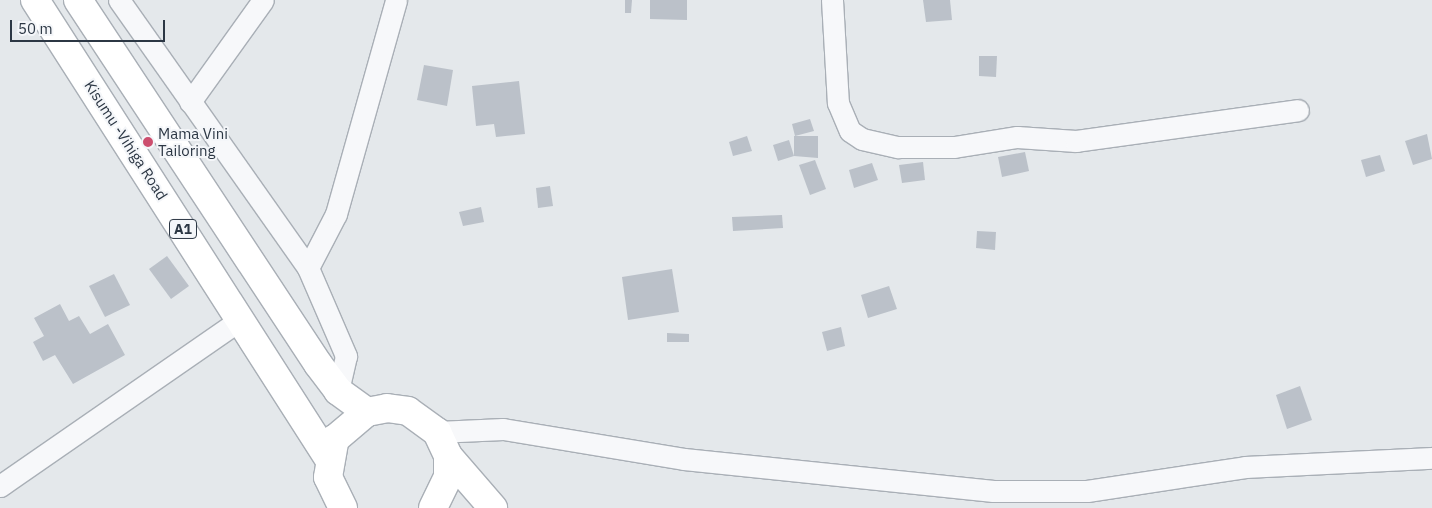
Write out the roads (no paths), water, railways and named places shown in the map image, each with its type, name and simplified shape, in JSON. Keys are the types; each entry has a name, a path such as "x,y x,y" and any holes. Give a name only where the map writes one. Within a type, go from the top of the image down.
{"highway":[{"name":"Kisumu -Vihiga Road","path":"35,0 329,459"},
{"name":"A1","path":"78,0 338,391 367,412 349,423 335,439 329,459 328,477 343,508"},
{"path":"367,412 408,411 442,444 493,508"},
{"path":"433,508 448,477 442,444"}],"street":[{"path":"120,0 308,268 346,356 338,391"},
{"path":"190,102 263,0"},
{"path":"308,268 336,214 396,0"},
{"path":"832,0 838,103 850,131 862,139 898,148 954,147 1017,137 1076,142 1298,110"},
{"path":"0,486 241,319"},
{"path":"442,444 504,429 684,460 994,490 1087,491 1245,467 1432,458"}],"place":[{"name":"Mama Vini Tailoring","path":"148,142"}]}
